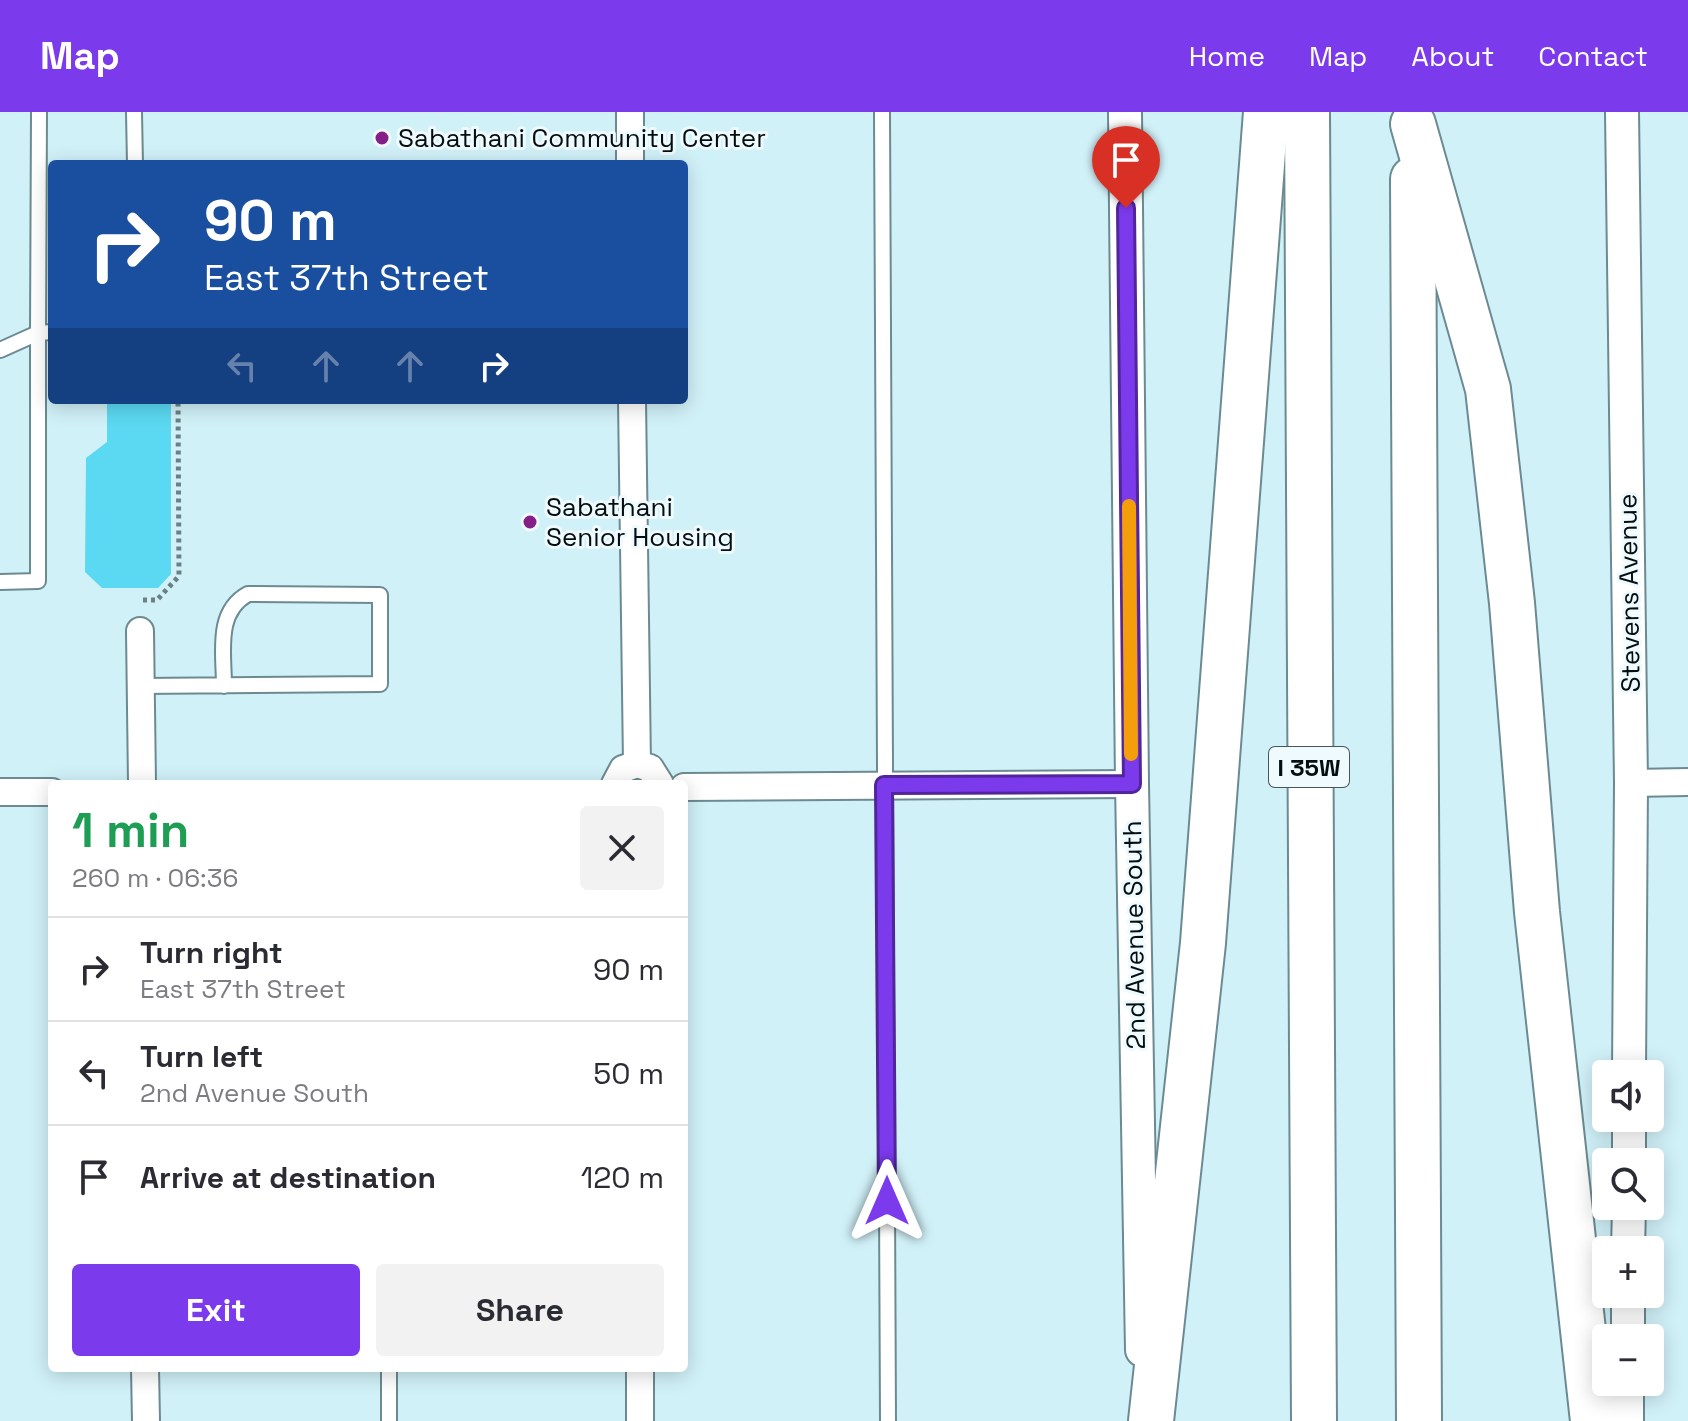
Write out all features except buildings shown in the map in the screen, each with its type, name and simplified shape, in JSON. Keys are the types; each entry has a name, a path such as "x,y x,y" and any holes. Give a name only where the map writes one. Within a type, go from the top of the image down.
{"highway":[{"path":"1151,1421 1203,943 1266,112"},
{"name":"I 35W","path":"1307,112 1314,1421"},
{"path":"1413,118 1419,1421"},
{"path":"1413,118 1488,389 1512,603 1537,912 1593,1421"}],"street":[{"path":"630,112 630,160"},
{"name":"2nd Avenue South","path":"1125,112 1132,784 1144,1421"},
{"name":"Stevens Avenue","path":"1622,112 1631,783 1629,1060"},
{"path":"632,404 637,764"},
{"path":"140,631 142,780"},
{"path":"617,780 623,769 637,764 650,768 658,780"},
{"path":"1631,783 1688,782"},
{"path":"688,787 1132,784"},
{"path":"0,792 48,792"},
{"path":"145,1372 146,1421"},
{"path":"640,1372 640,1421"},
{"path":"1627,1396 1627,1421"}],"lane":[{"path":"0,582 38,581 45,332 39,112"},
{"path":"134,112 135,160"},
{"path":"882,112 888,1421"},
{"path":"0,350 45,332"},
{"path":"140,686 224,686 380,684 380,595 248,594 237,600 227,614 224,630 224,686"},
{"path":"389,1372 389,1421"}],"path":[{"path":"140,631 133,600 157,600 179,576 178,404"}],"shaded area":[{"path":"107,404 171,404 171,574 158,588 102,588 85,572 86,458 107,442"}],"slow traffic":[{"path":"1129,506 1131,754"}],"place":[{"name":"Sabathani Community Center","path":"382,138"},
{"name":"Sabathani Senior Housing","path":"530,522"}],"route":[{"path":"887,1201 884,785 1132,784 1126,208"}]}
